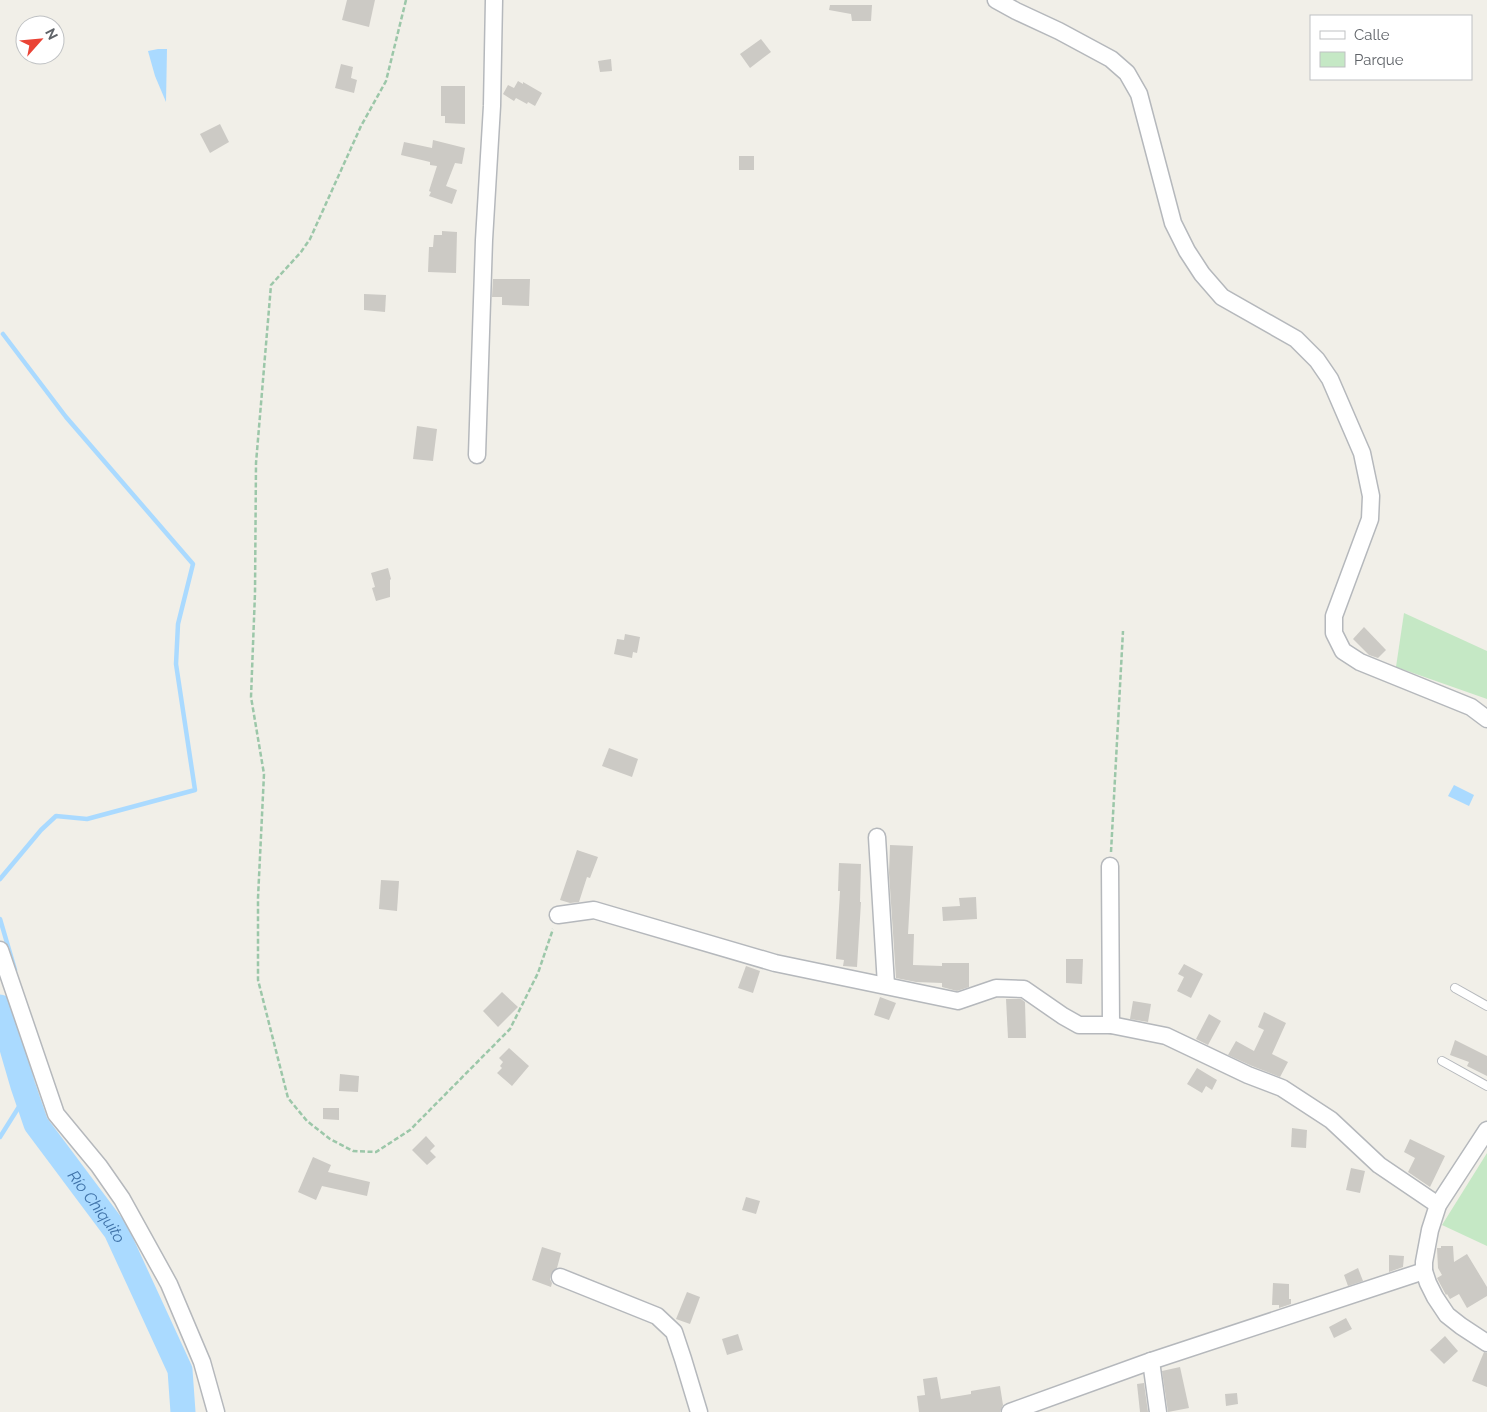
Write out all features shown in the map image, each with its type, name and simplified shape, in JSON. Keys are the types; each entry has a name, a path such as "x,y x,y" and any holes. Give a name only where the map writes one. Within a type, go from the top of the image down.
{"street":[{"path":"477,455 484,240 492,106 494,0"},
{"path":"996,0 1111,59 1127,73 1139,94 1172,223 1202,274 1222,297 1296,339 1317,360 1330,379 1362,453 1371,496 1370,519 1334,616 1334,633 1343,651 1360,662 1471,707 1487,719"},
{"path":"877,837 886,985"},
{"path":"1110,866 1111,1025"},
{"path":"558,915 594,910 775,963 958,1001 996,988 1024,989 1079,1025 1111,1025 1166,1036 1248,1075 1282,1088 1331,1120 1379,1165 1438,1205"},
{"path":"0,950 56,1114 99,1166 122,1199 169,1284 202,1362 216,1412"},
{"path":"1487,1130 1438,1205 1425,1249 1424,1272 1435,1297 1447,1315 1487,1343"},
{"path":"1010,1412 1151,1361 1424,1272"},
{"path":"560,1277 657,1316 674,1332 684,1359 698,1412"},
{"path":"1151,1361 1158,1412"}],"lane":[{"path":"1455,988 1487,1006"},
{"path":"1442,1061 1487,1086"}],"path":[{"path":"406,0 386,81 361,126 310,239 301,252 271,285 256,463 255,593 251,697 264,774 258,898 258,980 288,1098 307,1121 330,1138 354,1151 376,1152 410,1130 510,1029 538,973 558,915"},
{"path":"1110,866 1123,631"}],"green space":[{"path":"1404,613 1487,651 1487,699 1396,667"},
{"path":"1487,1153 1487,1246 1442,1225"}],"water":[{"path":"167,49 166,102 155,76 148,51"},
{"path":"1454,785 1474,795 1469,806 1448,796"}],"building":[{"path":"347,0 375,0 369,27 342,20"},
{"path":"830,5 872,5 871,21 852,21 851,14 829,10"},
{"path":"761,39 771,52 750,68 740,54"},
{"path":"611,59 612,71 600,72 598,61"},
{"path":"341,64 353,67 351,78 357,80 354,93 335,88"},
{"path":"518,81 542,93 535,106 516,98 514,101 503,94 508,85 514,88"},
{"path":"441,86 465,86 465,124 445,123 445,116 441,116"},
{"path":"220,124 229,142 210,153 200,134"},
{"path":"433,140 465,148 462,164 455,163 446,186 457,190 452,204 429,196 437,166 430,165 430,162 401,155 404,142 432,148"},
{"path":"739,156 754,156 754,170 739,170"},
{"path":"442,231 457,232 456,273 428,272 429,247 433,247 434,235 442,235"},
{"path":"493,279 530,279 529,306 502,305 502,297 492,297"},
{"path":"364,294 386,295 385,312 364,310"},
{"path":"417,426 437,429 433,461 413,459"},
{"path":"388,568 391,579 390,597 376,601 372,588 375,587 371,573"},
{"path":"1364,627 1386,650 1378,658 1369,655 1353,639"},
{"path":"625,634 640,637 637,653 633,652 632,658 614,654 617,639 624,640"},
{"path":"609,748 638,759 632,777 602,766"},
{"path":"890,845 913,846 908,934 914,934 913,965 942,966 942,963 969,963 969,987 957,991 942,987 942,983 916,982 896,978 889,873"},
{"path":"577,850 598,857 590,878 587,877 579,902 570,903 560,900"},
{"path":"839,863 861,864 857,967 843,966 844,960 836,959 840,891 838,891"},
{"path":"381,880 399,881 397,911 379,909"},
{"path":"976,897 977,919 943,921 942,907 960,906 959,898"},
{"path":"1066,959 1083,959 1082,984 1066,983"},
{"path":"1184,964 1203,974 1191,998 1177,991 1184,977 1178,974"},
{"path":"746,966 760,971 753,993 738,988"},
{"path":"502,992 518,1007 498,1027 483,1011"},
{"path":"880,997 896,1003 889,1020 874,1015"},
{"path":"1006,999 1021,999 1025,1002 1026,1038 1008,1038"},
{"path":"1133,1001 1151,1004 1148,1022 1130,1019"},
{"path":"1264,1012 1286,1023 1272,1054 1288,1062 1280,1077 1228,1055 1236,1041 1254,1051 1264,1030 1258,1027"},
{"path":"1209,1014 1221,1021 1208,1045 1196,1039"},
{"path":"1455,1040 1487,1056 1487,1076 1467,1066 1469,1062 1450,1055"},
{"path":"509,1048 529,1066 512,1086 497,1073 502,1068 500,1066 503,1062 499,1058"},
{"path":"1197,1068 1217,1080 1212,1090 1206,1086 1202,1093 1187,1084"},
{"path":"340,1074 359,1076 358,1092 339,1091"},
{"path":"323,1108 339,1108 339,1120 323,1119"},
{"path":"1292,1128 1307,1130 1306,1148 1291,1147"},
{"path":"426,1136 435,1146 430,1151 436,1157 427,1165 412,1150"},
{"path":"1410,1139 1445,1156 1430,1187 1408,1172 1415,1158 1404,1152"},
{"path":"313,1157 331,1165 328,1172 370,1182 367,1196 322,1186 316,1200 298,1192"},
{"path":"1351,1168 1365,1171 1360,1193 1346,1190"},
{"path":"746,1197 760,1201 756,1214 742,1210"},
{"path":"1441,1246 1453,1246 1454,1262 1467,1254 1487,1287 1487,1296 1467,1308 1459,1294 1450,1299 1446,1295 1437,1278 1442,1275 1438,1268 1437,1248 1441,1248"},
{"path":"542,1247 561,1253 557,1268 551,1274 551,1287 532,1280"},
{"path":"1389,1255 1404,1256 1403,1267 1389,1272"},
{"path":"1358,1268 1363,1281 1348,1286 1344,1275"},
{"path":"1273,1283 1289,1284 1291,1304 1279,1308 1279,1305 1272,1305"},
{"path":"687,1292 700,1297 690,1324 676,1319"},
{"path":"1346,1318 1352,1329 1334,1338 1329,1327"},
{"path":"738,1334 743,1350 727,1355 722,1339"},
{"path":"1445,1336 1458,1351 1444,1364 1430,1350"},
{"path":"1484,1352 1487,1353 1487,1387 1472,1381"},
{"path":"1180,1367 1189,1408 1168,1412 1162,1371"},
{"path":"937,1377 941,1399 971,1394 971,1391 1000,1386 1003,1405 1000,1412 919,1412 917,1396 925,1395 923,1379"},
{"path":"1144,1383 1148,1412 1140,1412 1137,1384"},
{"path":"1237,1393 1238,1404 1226,1406 1225,1394"}],"waterway":[{"path":"0,879 41,830 56,816 87,819 195,790 176,664 178,624 193,564 66,417 3,334"},
{"path":"0,919 15,970"},
{"name":"Río Chiquito","path":"0,1007 36,1124 116,1231 180,1370 183,1412"},
{"path":"0,1137 27,1094"}]}
